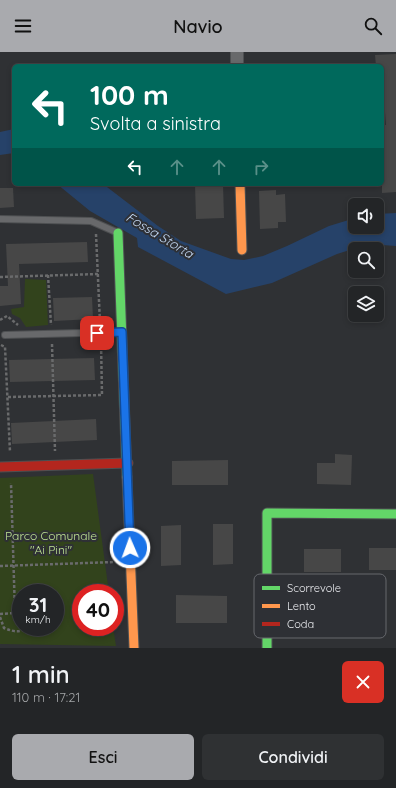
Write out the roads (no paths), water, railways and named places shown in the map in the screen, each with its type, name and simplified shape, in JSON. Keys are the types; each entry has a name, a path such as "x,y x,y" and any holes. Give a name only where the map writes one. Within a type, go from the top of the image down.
{"street":[{"path":"237,52 237,64"},
{"path":"240,186 242,250"},
{"path":"118,233 134,648"},
{"path":"0,467 128,463"},
{"path":"267,574 267,513 396,514"}],"lane":[{"path":"0,219 91,221 118,233"},
{"path":"5,335 122,332"}],"water":[{"path":"12,129 12,153 0,155 0,132"},
{"name":"Fossa Storta","path":"59,186 106,186 158,226 181,241 231,259 244,260 263,256 329,226 348,220 348,234 384,234 384,214 396,213 396,246 384,245 384,242 348,242 348,251 272,283 226,294 138,247 137,238 90,211"}],"park label":[{"name":"Parco Comunale \"Ai Pini\"","path":"51,542"}]}
